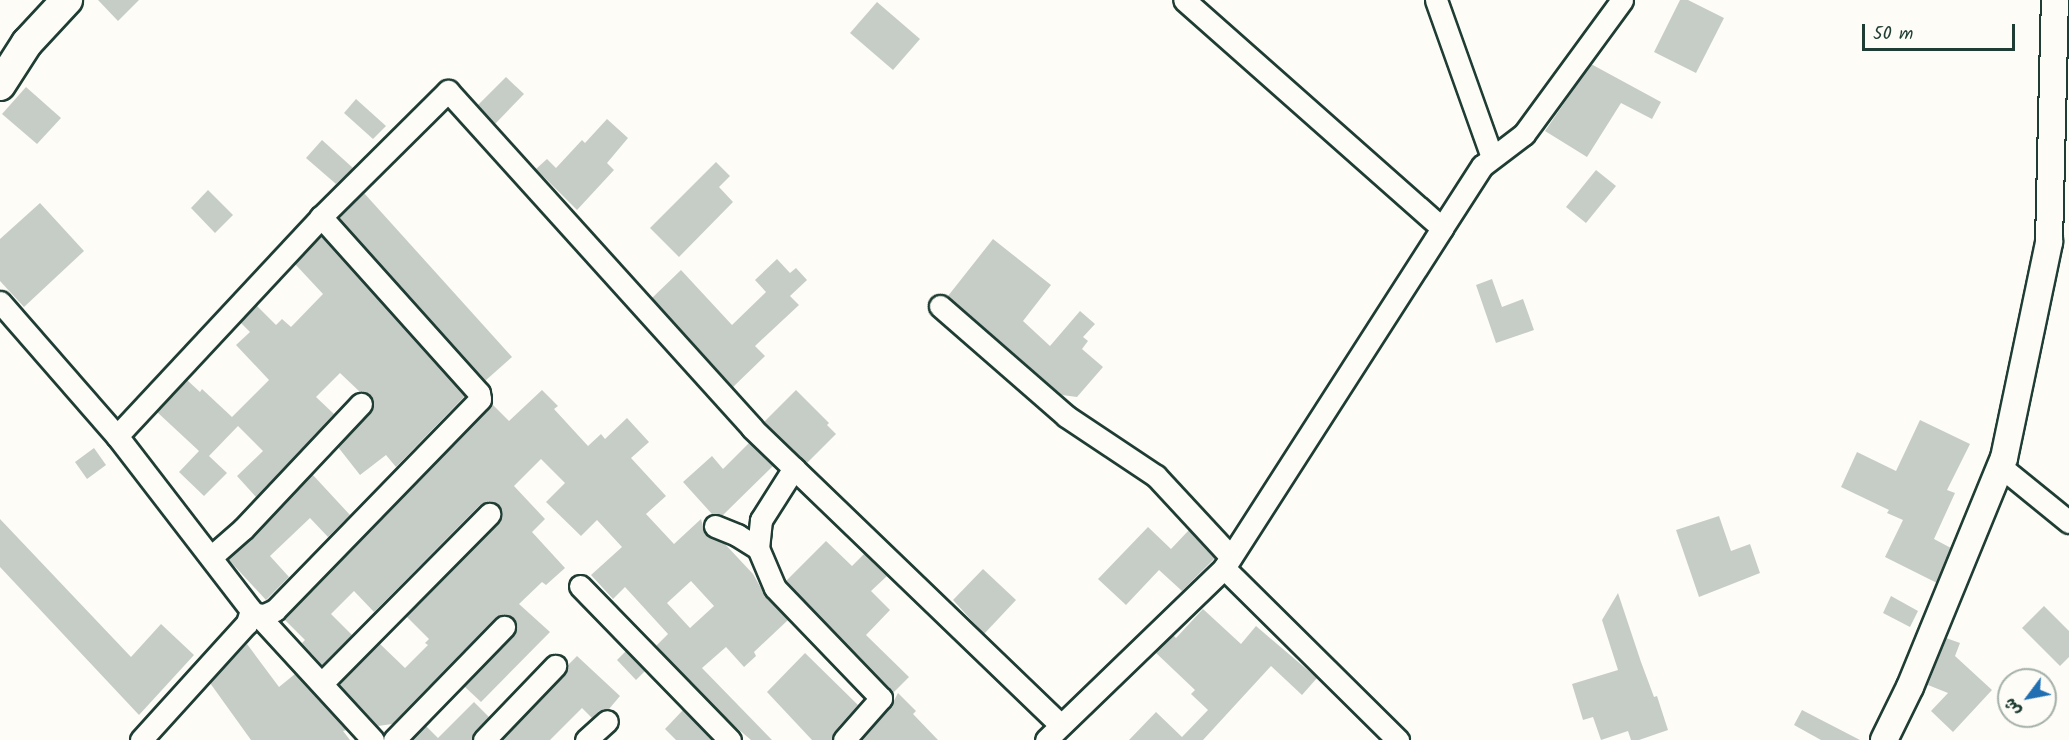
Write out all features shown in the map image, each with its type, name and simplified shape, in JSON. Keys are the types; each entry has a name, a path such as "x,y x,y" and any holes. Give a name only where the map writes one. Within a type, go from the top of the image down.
{"main road":[{"path":"0,85 27,43 68,0"}],"street":[{"path":"1184,0 1442,228"},
{"path":"1436,0 1492,157"},
{"path":"117,436 321,217 448,91 752,428 1053,732 1228,563 1482,165 1524,134 1622,0"},
{"path":"1884,740 1910,687 2000,466 2049,242 2061,109 2055,0"},
{"path":"141,740 254,614 275,610 480,399 479,393 321,217"},
{"path":"0,302 117,436 254,614 322,683 373,740"},
{"path":"940,306 1066,416 1156,476 1228,563 1398,740"},
{"path":"211,557 260,512 361,404"},
{"path":"2000,466 2069,522"},
{"path":"794,468 761,520 758,548 775,588 881,698 844,740"},
{"path":"322,683 489,514"},
{"path":"715,526 737,535 758,548"},
{"path":"580,586 730,740"},
{"path":"394,740 504,627"},
{"path":"484,740 555,666"},
{"path":"586,740 607,721"}],"building":[{"path":"98,0 139,0 118,21"},
{"path":"1680,0 1688,0 1724,18 1696,73 1654,52"},
{"path":"877,2 920,39 893,70 850,33"},
{"path":"1591,64 1661,102 1652,119 1621,103 1587,157 1545,131"},
{"path":"506,77 524,94 495,124 478,105"},
{"path":"26,87 61,118 37,144 2,114"},
{"path":"356,99 386,126 373,139 344,113"},
{"path":"607,119 628,138 607,163 614,170 577,210 536,169 547,159 556,168 582,140 585,143"},
{"path":"322,140 353,168 336,184 306,158"},
{"path":"716,162 730,176 719,187 733,202 679,257 650,228"},
{"path":"1596,170 1616,186 1586,223 1566,207"},
{"path":"208,190 233,215 215,233 191,208"},
{"path":"364,193 512,357 485,381 339,218"},
{"path":"40,203 84,251 24,307 0,281 0,239"},
{"path":"321,236 465,396 396,467 386,455 360,475 338,447 370,413 373,401 369,394 360,392 340,373 316,397 334,414 256,497 237,476 263,451 238,426 209,456 227,473 204,496 179,472 199,451 157,412 187,380 200,392 202,389 232,417 269,380 236,345 250,332 240,322 256,305 276,325 282,319 291,327 323,294 295,264"},
{"path":"993,239 1051,285 1023,321 1050,346 1080,311 1095,324 1083,337 1088,341 1082,349 1103,367 1077,397 1062,395 948,296"},
{"path":"777,259 790,273 796,268 807,280 790,296 799,305 755,346 765,356 733,387 652,298 681,270 732,325 766,292 755,280"},
{"path":"1492,279 1502,307 1523,299 1534,330 1496,343 1476,285"},
{"path":"542,390 558,406 554,409 588,446 601,434 605,439 627,418 649,442 631,458 666,496 646,514 674,544 701,519 705,534 724,543 753,574 766,597 788,620 754,652 756,656 744,667 726,647 702,668 772,740 751,740 731,723 656,646 668,634 625,587 613,599 591,575 622,547 597,520 581,536 546,502 565,483 541,459 514,486 545,519 532,532 565,568 546,585 542,582 519,604 550,632 481,702 464,686 513,635 516,623 508,615 495,618 392,724 378,726 339,684 379,643 405,668 428,645 425,643 429,639 406,616 498,523 501,511 493,502 480,505 374,612 354,591 331,614 352,635 322,665 302,643 305,640 284,619 492,404 509,421","holes":["691,581 714,606 690,628 667,603"]},
{"path":"796,390 829,423 827,425 836,434 807,463 764,422"},
{"path":"1920,420 1970,444 1947,490 1955,493 1934,539 1951,548 1937,583 1885,557 1903,520 1887,513 1889,510 1841,487 1857,452 1896,471"},
{"path":"749,443 773,466 723,515 712,514 683,482 712,456 723,469"},
{"path":"94,448 106,465 87,479 75,462"},
{"path":"312,474 350,515 328,537 310,518 270,556 289,577 266,600 228,559 252,538"},
{"path":"1719,516 1731,551 1750,544 1760,573 1699,597 1676,530"},
{"path":"0,519 131,657 161,624 194,655 139,715 0,567"},
{"path":"1148,527 1171,549 1189,530 1215,558 1182,591 1159,570 1126,605 1098,579"},
{"path":"826,541 852,566 864,554 887,576 871,591 890,610 866,635 909,677 893,693 786,581"},
{"path":"983,569 1016,600 984,634 953,600"},
{"path":"1618,593 1641,662 1654,697 1657,696 1668,730 1639,740 1631,740 1628,731 1601,740 1593,717 1583,720 1572,684 1618,670 1602,620"},
{"path":"1891,596 1918,611 1910,627 1883,613"},
{"path":"2044,606 2069,631 2069,657 2060,666 2022,628"},
{"path":"1203,609 1241,644 1256,626 1317,678 1302,695 1271,666 1203,740 1129,740 1156,712 1182,737 1208,710 1191,694 1195,690 1155,652 1173,635 1176,638"},
{"path":"1946,638 1960,643 1955,656 1992,690 1953,732 1931,711 1948,693 1928,685"},
{"path":"247,644 279,687 295,674 347,730 343,731 350,740 251,740 210,683"},
{"path":"626,651 645,671 636,680 617,660"},
{"path":"805,653 858,705 834,732 832,740 812,740 767,692"},
{"path":"577,656 620,696 609,709 599,711 592,718 582,708 550,740 502,740 564,675 567,666"},
{"path":"898,693 916,711 913,714 938,740 861,740 891,706"},
{"path":"474,702 489,717 474,732 472,740 412,740 426,726 438,738"},
{"path":"683,710 712,740 676,740 665,729"},
{"path":"1802,710 1860,740 1821,740 1794,725"}]}
